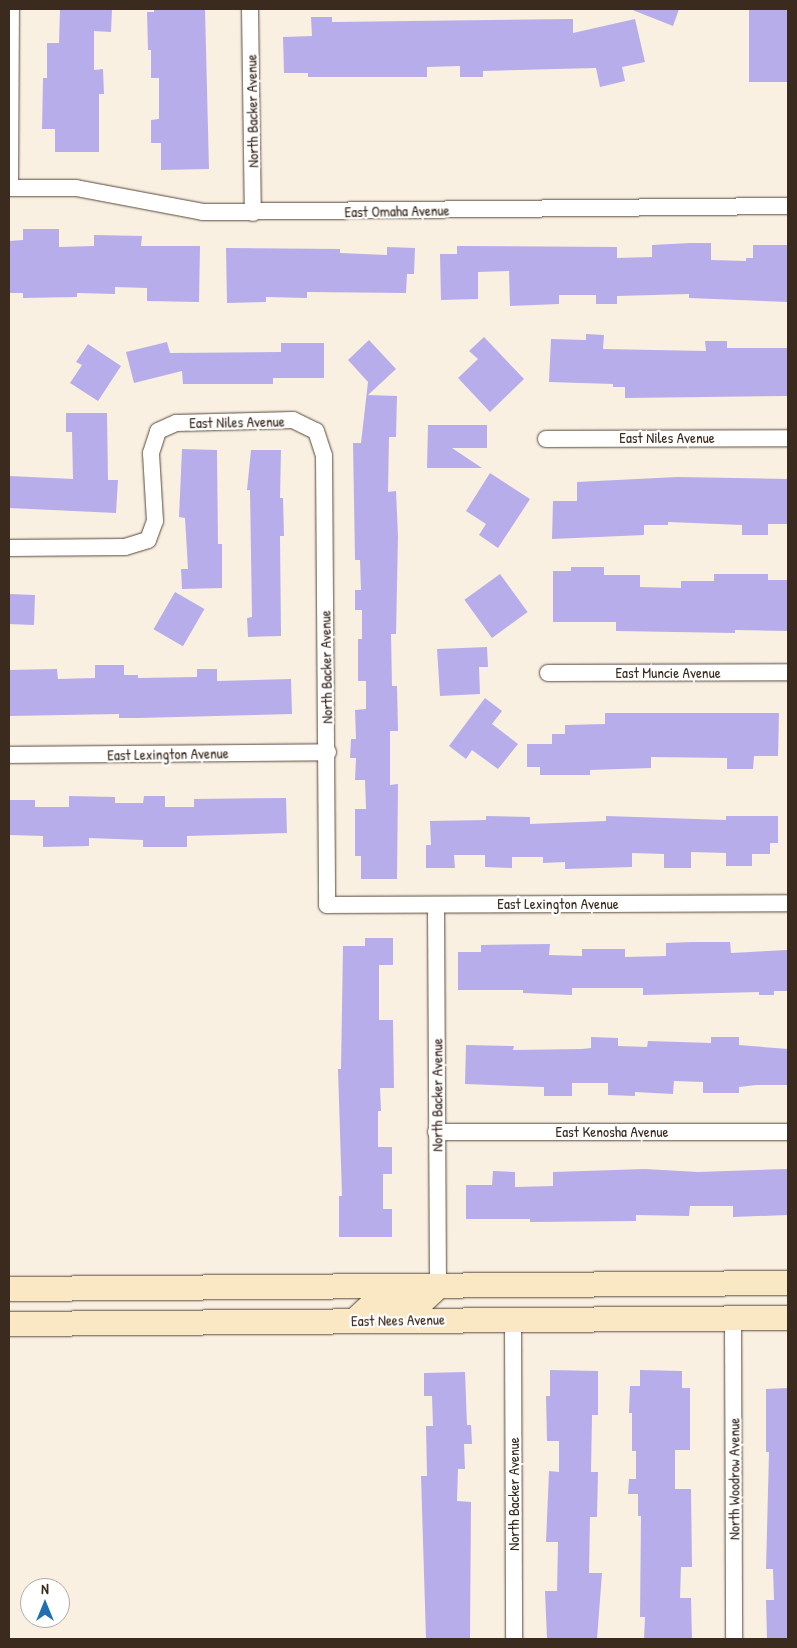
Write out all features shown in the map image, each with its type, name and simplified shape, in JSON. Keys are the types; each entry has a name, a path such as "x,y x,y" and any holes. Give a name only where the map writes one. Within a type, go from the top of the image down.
{"main road":[{"path":"9,1289 788,1283"},
{"path":"354,1321 372,1304 424,1300 438,1286"},
{"name":"East Nees Avenue","path":"9,1324 788,1318"}],"street":[{"path":"10,188 11,9"},
{"name":"North Backer Avenue","path":"250,9 254,213"},
{"name":"East Omaha Avenue","path":"10,188 76,188 203,212 254,213 788,206"},
{"name":"East Niles Avenue","path":"9,548 125,547 148,540 155,521 151,453 158,431 176,423 293,420 316,431"},
{"name":"North Backer Avenue","path":"316,431 324,456 328,752 327,905"},
{"name":"East Niles Avenue","path":"546,439 788,438"},
{"name":"East Muncie Avenue","path":"548,673 788,672"},
{"name":"East Lexington Avenue","path":"9,755 328,752"},
{"name":"East Lexington Avenue","path":"327,905 788,904"},
{"name":"North Backer Avenue","path":"436,905 438,1286"},
{"name":"East Kenosha Avenue","path":"436,1132 788,1132"},
{"name":"North Woodrow Avenue","path":"733,1318 734,1639"},
{"name":"North Backer Avenue","path":"513,1319 514,1639"}],"building":[{"path":"112,9 111,32 94,31 94,70 103,69 104,94 99,94 99,152 55,152 55,129 42,129 43,78 47,78 47,43 59,43 60,10"},
{"path":"154,9 205,9 209,169 161,170 161,143 151,143 151,120 159,119 159,78 151,78 151,50 148,50 147,12 154,12"},
{"path":"630,9 679,9 673,26"},
{"path":"749,9 788,9 788,82 749,82"},
{"path":"311,17 332,17 332,22 573,19 573,33 635,19 645,62 622,67 625,81 600,87 596,68 483,71 483,77 460,77 460,66 427,67 427,77 308,77 308,73 284,73 283,37 312,36"},
{"path":"23,229 59,229 59,247 94,246 94,235 142,236 141,246 200,246 199,302 147,301 147,288 115,287 115,294 77,293 77,297 23,298 23,293 9,293 9,241 23,240"},
{"path":"711,243 711,260 746,261 746,258 753,258 753,245 788,245 788,302 689,298 689,294 617,296 617,304 596,304 596,295 559,295 559,304 510,306 509,271 478,272 478,299 441,300 440,254 457,254 457,246 617,247 617,258 652,257 652,245"},
{"path":"387,247 415,248 414,274 407,274 406,293 307,292 307,298 266,297 266,302 227,303 226,248 340,249 340,253 387,255"},
{"path":"586,334 604,335 603,349 706,351 705,341 727,341 727,348 788,348 788,396 625,398 625,387 613,387 613,384 549,382 551,339 586,340"},
{"path":"484,337 524,379 490,412 458,378 478,359 469,351"},
{"path":"369,340 396,369 368,395 397,396 396,437 389,437 388,492 396,491 398,536 396,634 391,634 392,686 397,686 398,731 390,731 390,785 398,784 397,879 361,879 361,856 355,856 355,809 366,809 365,780 355,780 356,758 350,758 351,739 356,739 355,710 366,709 366,681 358,681 358,639 362,639 362,610 355,610 355,590 361,590 360,560 355,560 353,443 361,443 368,382 348,360"},
{"path":"167,342 170,353 281,352 281,343 324,343 324,378 273,378 273,384 183,384 182,371 134,383 126,352"},
{"path":"88,344 121,366 98,401 70,383 82,365 76,362"},
{"path":"66,413 107,413 108,480 118,480 116,513 9,508 9,476 73,479 72,432 66,432"},
{"path":"428,425 487,425 487,448 452,448 482,468 427,468"},
{"path":"182,449 217,450 218,544 222,544 222,588 182,589 181,569 188,569 185,518 179,517"},
{"path":"251,450 281,450 280,498 283,498 284,536 280,536 281,636 248,637 247,618 252,617 250,490 247,490"},
{"path":"490,473 530,499 498,548 479,535 486,524 466,511"},
{"path":"677,477 788,479 788,524 768,524 768,535 742,535 742,525 668,522 668,525 644,525 644,535 552,539 553,501 577,501 577,482"},
{"path":"571,567 604,567 604,575 640,575 640,587 681,588 681,581 714,581 714,574 768,574 768,580 788,580 788,631 735,630 735,633 616,631 616,622 553,622 553,571 571,571"},
{"path":"500,574 528,612 492,638 464,600"},
{"path":"175,592 204,609 183,646 153,629"},
{"path":"9,594 35,595 34,625 9,624"},
{"path":"487,647 488,667 479,667 480,694 440,696 437,649"},
{"path":"95,665 124,665 124,675 138,675 138,678 197,677 197,669 217,669 217,681 291,679 292,714 138,718 119,718 119,714 9,716 9,670 57,669 58,679 95,678"},
{"path":"485,698 502,711 492,724 518,744 498,769 472,750 466,759 449,746"},
{"path":"605,713 779,713 778,756 754,756 753,769 727,769 727,758 651,757 651,768 590,770 590,775 540,775 540,767 527,767 527,744 552,744 552,734 565,734 565,725 605,724"},
{"path":"69,796 115,797 115,803 143,803 144,796 165,796 165,807 194,807 194,799 286,798 287,833 187,836 187,847 143,847 143,840 89,838 89,846 43,847 43,836 9,835 9,800 35,800 35,807 69,807"},
{"path":"486,816 530,817 530,824 606,821 606,816 726,820 726,816 778,816 778,843 770,843 770,854 752,854 752,866 726,866 726,853 691,852 691,868 664,868 664,854 632,853 632,867 565,869 565,862 543,863 543,857 512,857 512,868 485,867 485,855 454,855 455,868 426,868 426,845 431,845 430,821 486,820"},
{"path":"365,938 393,938 393,965 379,965 379,1020 393,1020 394,1088 380,1088 381,1111 378,1111 378,1147 392,1147 392,1174 383,1174 383,1209 392,1209 392,1237 339,1237 339,1196 342,1196 338,1069 341,1069 343,946 365,946"},
{"path":"730,942 731,953 788,950 788,991 774,991 774,995 759,995 759,992 643,995 643,988 572,988 572,995 523,993 523,990 458,990 458,952 481,952 481,945 550,944 549,955 582,956 582,949 625,949 625,957 666,956 666,943"},
{"path":"591,1037 618,1038 618,1046 647,1047 648,1041 711,1043 711,1037 739,1037 739,1045 788,1049 788,1085 739,1087 739,1093 703,1093 703,1082 674,1081 673,1094 635,1092 635,1096 608,1095 608,1083 572,1083 572,1096 544,1096 544,1087 465,1084 466,1045 514,1046 513,1050 582,1049 591,1048"},
{"path":"645,1169 698,1172 788,1169 788,1215 733,1217 733,1206 690,1206 689,1216 636,1215 636,1221 530,1222 530,1219 466,1219 466,1185 492,1185 493,1171 515,1172 515,1187 553,1186 553,1172"},
{"path":"550,1370 598,1371 598,1415 592,1415 591,1472 598,1472 597,1517 590,1517 589,1573 602,1573 597,1639 547,1639 545,1591 557,1591 558,1542 546,1542 549,1471 559,1472 559,1441 547,1441 546,1396 550,1396"},
{"path":"640,1370 682,1371 682,1388 690,1388 690,1450 675,1450 675,1489 691,1489 692,1567 681,1567 680,1598 691,1598 692,1639 644,1639 645,1617 640,1617 641,1516 638,1516 638,1494 628,1494 629,1479 636,1479 636,1451 632,1451 632,1413 629,1413 630,1386 640,1386"},
{"path":"465,1372 467,1425 471,1425 472,1444 464,1444 465,1469 458,1469 457,1501 471,1502 470,1639 426,1639 421,1476 427,1476 426,1426 433,1426 432,1396 424,1396 424,1373"},
{"path":"788,1388 788,1639 767,1639 766,1600 774,1600 773,1569 766,1569 769,1452 766,1452 766,1389"}]}
